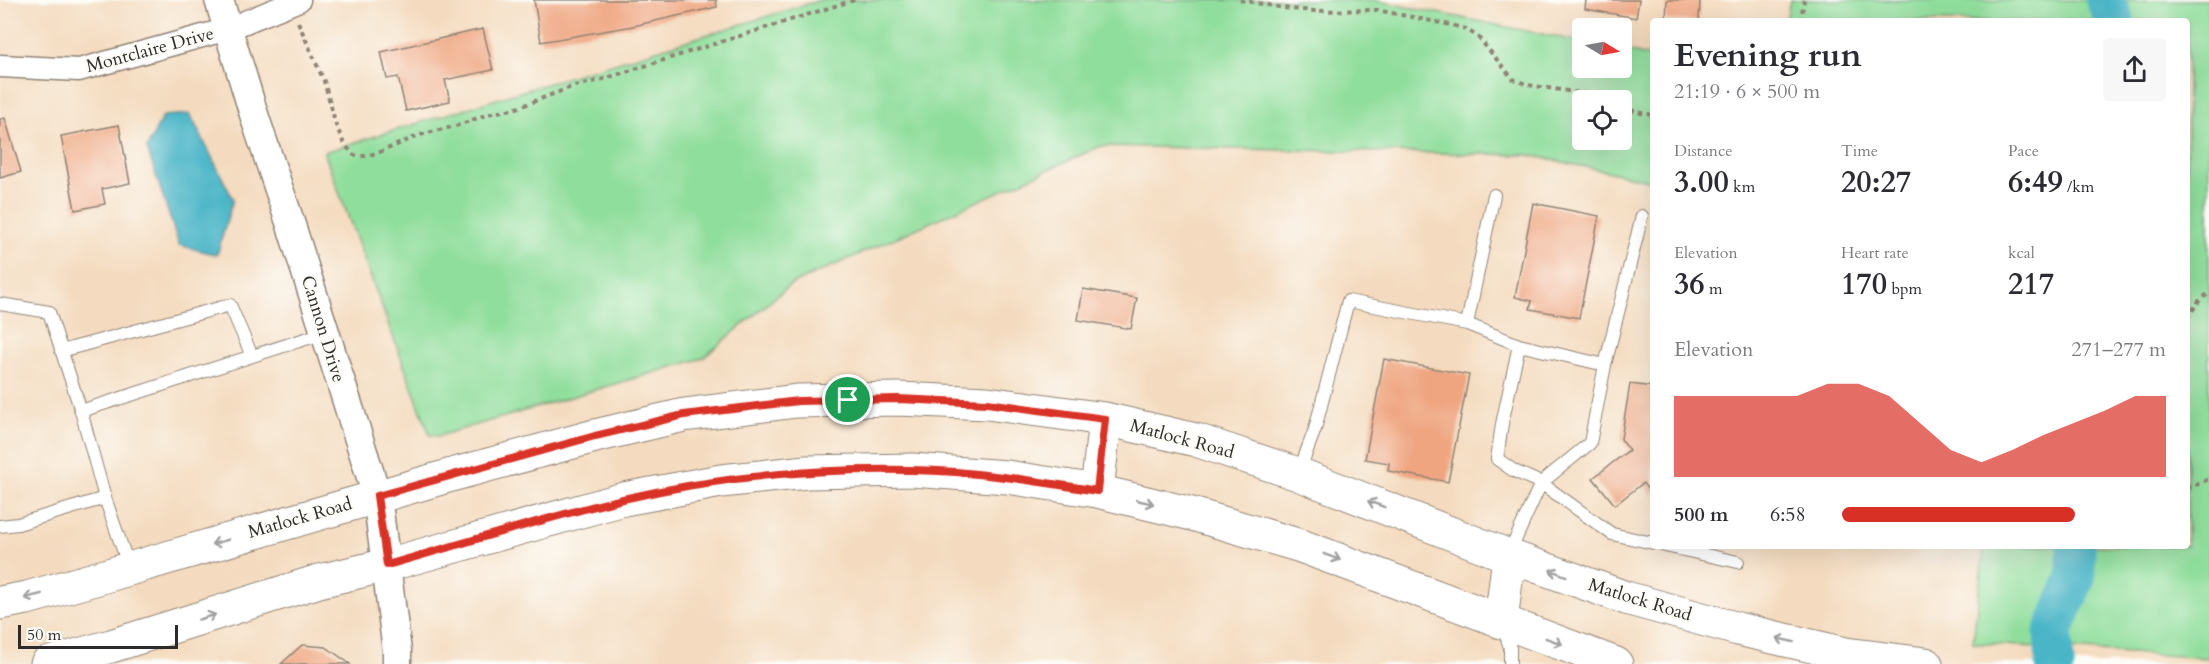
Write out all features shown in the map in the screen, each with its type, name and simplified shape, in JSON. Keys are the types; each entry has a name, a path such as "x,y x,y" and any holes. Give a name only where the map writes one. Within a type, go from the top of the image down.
{"main road":[{"name":"Matlock Road","path":"0,603 27,598 377,496 595,436 684,415 798,401 898,399 987,403 1105,419 1196,440 1298,474 1626,598 1738,629 1846,654 1926,664"},
{"path":"1097,491 1105,419"},
{"path":"56,663 319,581 387,565 624,499 721,481 807,472 912,470 1007,477 1097,491 1192,514 1301,546 1616,664"},
{"path":"1502,622 1509,555"}],"street":[{"name":"Cannon Drive","path":"219,0 377,496 398,651 397,664"},
{"name":"Montclaire Drive","path":"0,66 78,70 228,29 296,1"}],"lane":[{"path":"1467,324 1494,195"},
{"path":"1509,555 1541,483 1590,443 1605,365 1642,216"},
{"path":"1298,474 1315,429 1348,301 1467,324 1519,345 1605,365"},
{"path":"0,304 49,312 81,411 105,498 129,567"},
{"path":"61,351 230,305 252,356"},
{"path":"81,411 324,333"},
{"path":"1519,345 1497,459 1514,471 1541,483 1612,534 1650,542"},
{"path":"0,526 18,524 105,498"},
{"path":"1679,549 1738,562"},
{"path":"1502,622 1510,648 1510,664"}],"path":[{"path":"296,1 301,33 324,81 336,125 344,144 354,154 365,156 420,135 459,125 488,114 517,108 574,86 609,78 854,0"},
{"path":"1240,0 1307,11 1377,10 1452,25 1466,29 1478,38 1513,79 1528,84 1572,91"},
{"path":"1801,18 1804,0"},
{"path":"1632,110 1650,114"},
{"path":"2190,314 2209,293"},
{"path":"2190,488 2209,479"}],"green space":[{"path":"820,0 1373,0 1572,40 1572,78 1632,78 1632,52 1650,56 1650,180 1529,155 1101,146 790,285 703,358 439,436 430,435 324,152"},
{"path":"1790,0 2209,0 2209,658 1973,643 1984,549 2190,549 2190,18 1787,18"}],"water":[{"path":"190,114 233,199 217,255 179,245 147,148 163,116"}],"building":[{"path":"534,0 716,0 717,7 633,26 541,42"},
{"path":"1586,0 1639,0 1636,18 1585,9"},
{"path":"1667,0 1700,0 1699,18 1666,18"},
{"path":"483,29 493,70 445,80 450,101 406,111 398,77 387,79 381,52"},
{"path":"5,118 21,172 0,178 0,119"},
{"path":"119,125 130,183 102,189 105,204 75,210 61,136"},
{"path":"1533,203 1599,216 1579,318 1530,309 1532,301 1515,297"},
{"path":"1083,289 1137,298 1131,329 1078,320"},
{"path":"1384,359 1469,375 1448,482 1388,471 1389,463 1365,459"},
{"path":"1630,384 1650,387 1650,493 1643,483 1615,505 1593,478 1629,450 1621,439"},
{"path":"302,645 326,647 350,664 281,664"}],"waterway":[{"path":"2105,0 2114,18"},
{"path":"2055,664 2053,632 2076,577 2076,549"}],"route":[{"path":"898,399 987,403 1105,419 1097,491 1007,477 912,470 807,472 721,481 624,499 387,565 377,496 595,436 684,415 798,401 848,400 898,399"}]}
